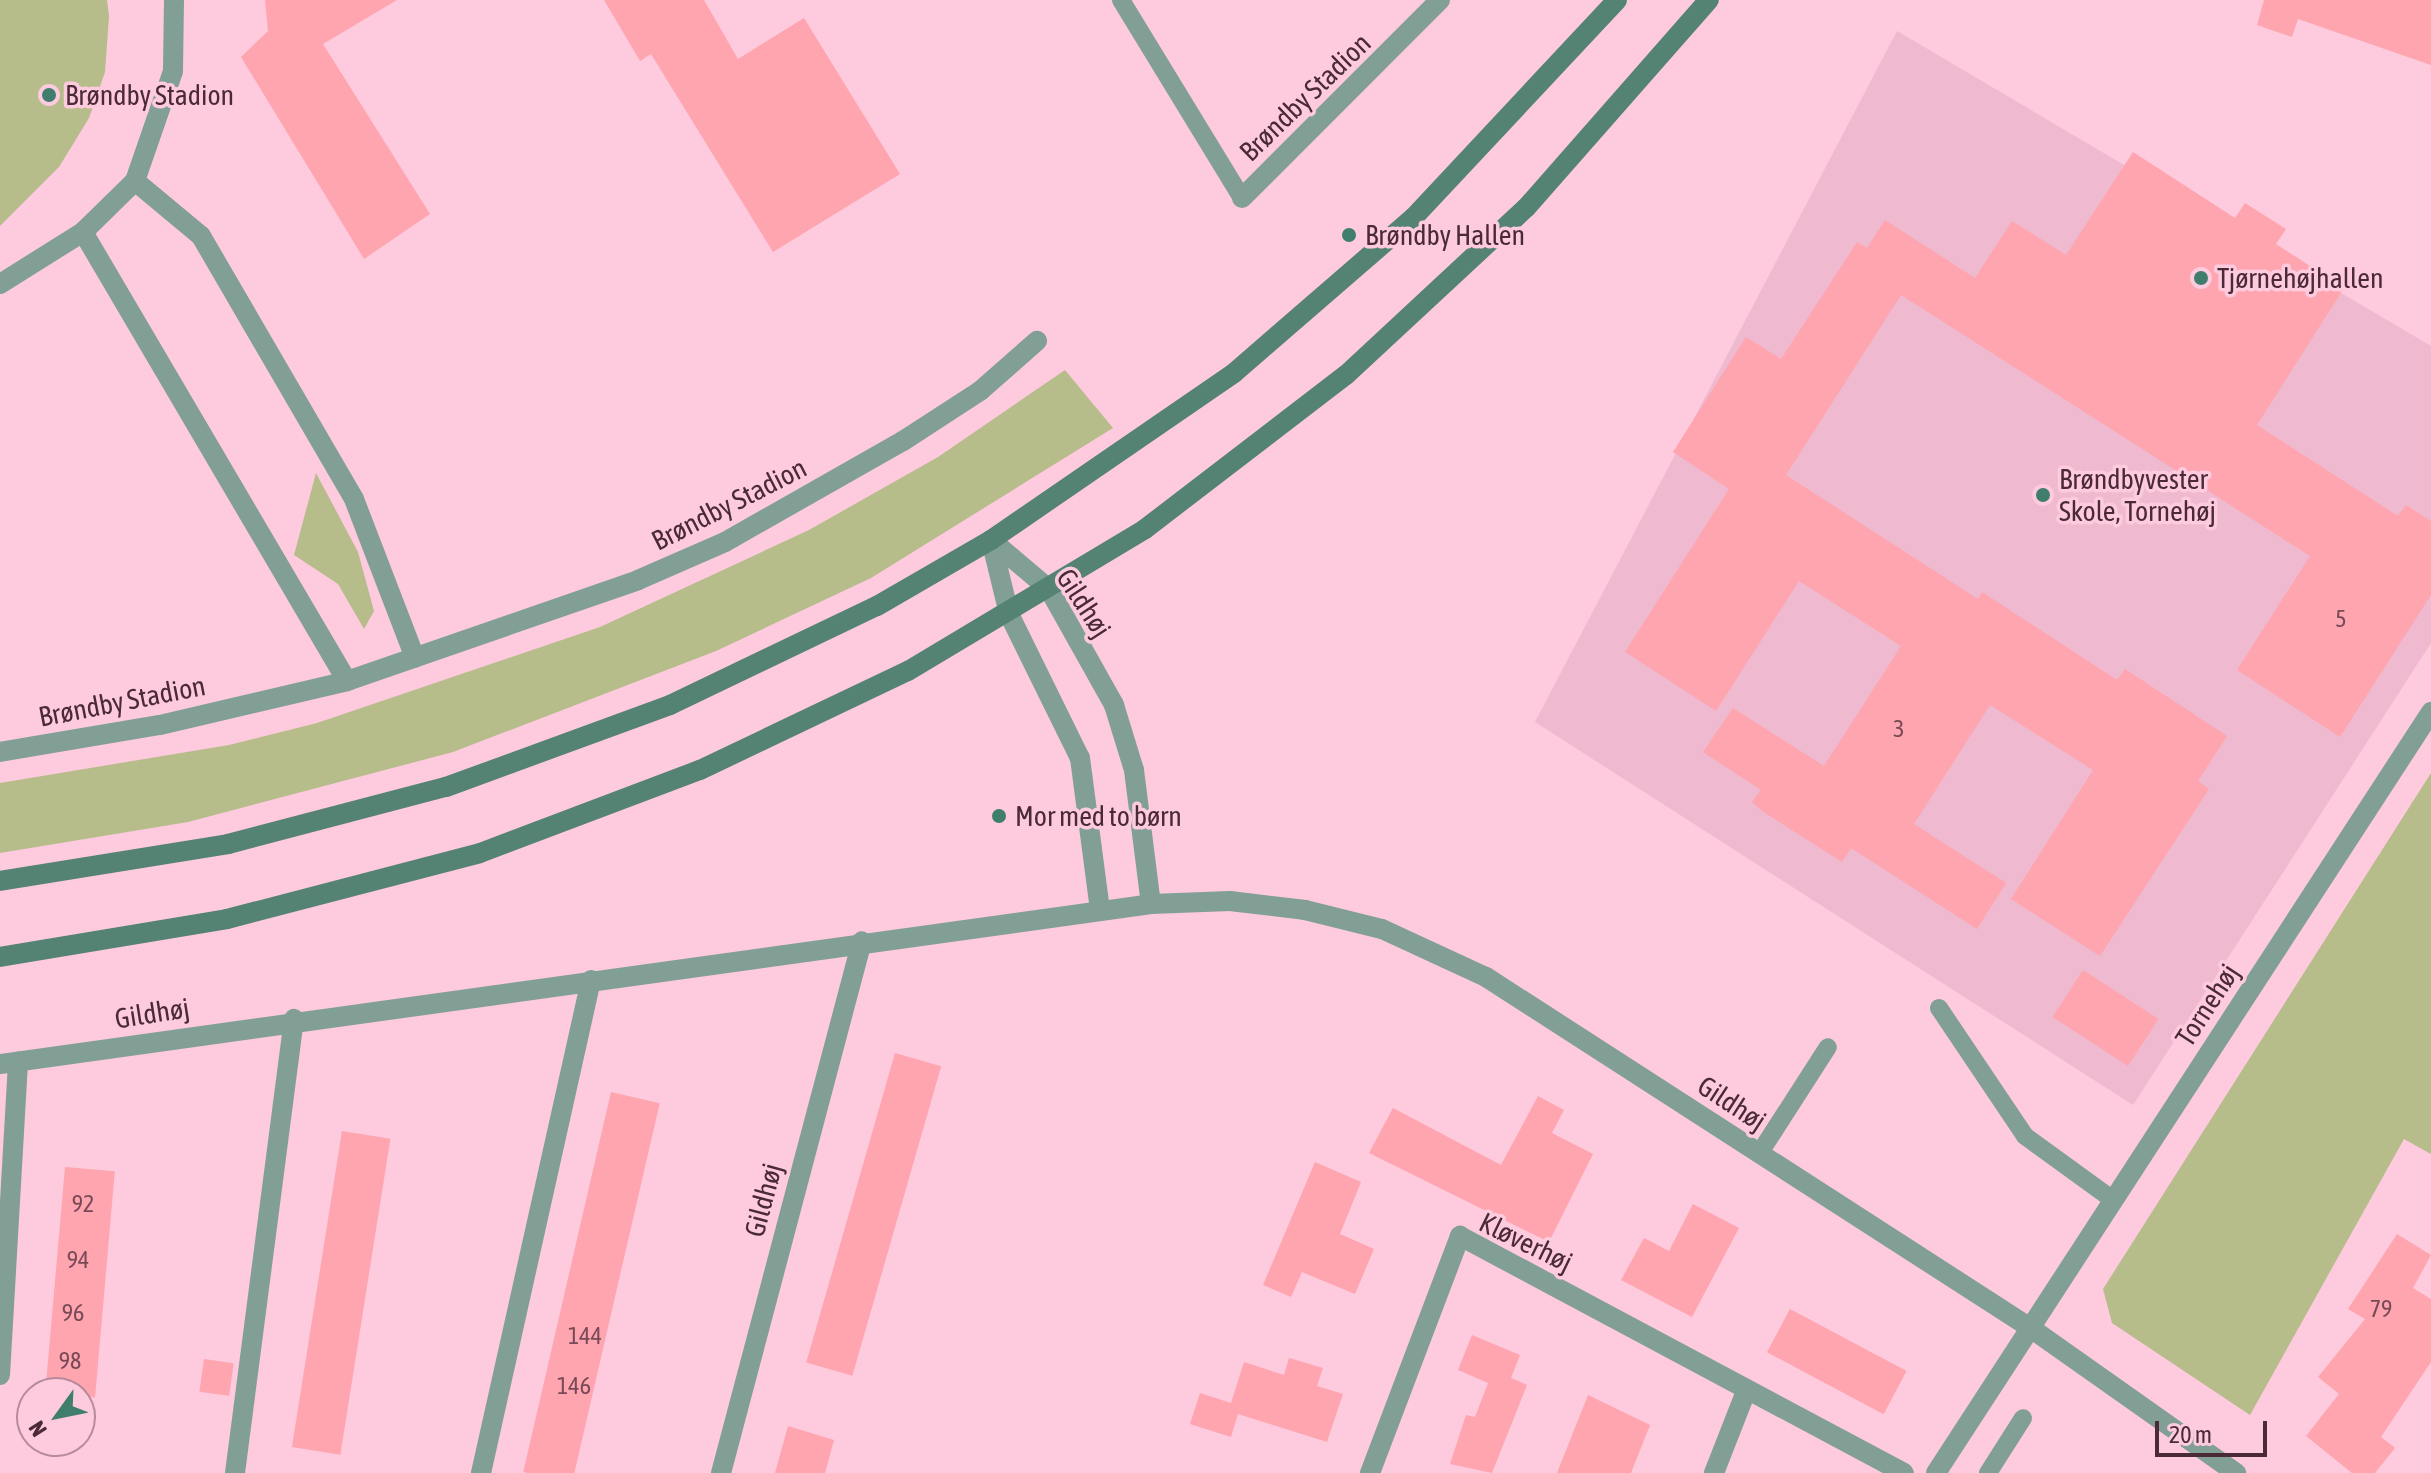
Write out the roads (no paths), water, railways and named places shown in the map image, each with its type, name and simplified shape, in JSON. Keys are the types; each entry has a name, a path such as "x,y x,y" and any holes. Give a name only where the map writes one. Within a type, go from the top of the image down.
{"street":[{"path":"0,284 83,232 135,181 173,71 174,0"},
{"name":"Brøndby Stadion","path":"1242,198 1440,0"},
{"path":"0,881 228,844 446,787 537,756 777,657 991,540 1234,373 1347,279 1474,157 1617,0"},
{"path":"0,957 227,919 480,853 700,770 804,723 1009,614 1237,463 1377,348 1590,143 1709,0"},
{"path":"135,181 172,206 209,250 354,499 415,658"},
{"path":"83,232 347,681"},
{"name":"Brøndby Stadion","path":"0,752 160,725 347,681 725,542 980,391 1037,341"},
{"path":"991,540 1009,614 1080,758 1100,910"},
{"name":"Gildhøj","path":"991,540 1049,589 1125,736 1151,904"},
{"name":"Tornehøj","path":"2032,1329 2431,712"},
{"name":"Gildhøj","path":"0,1375 9,1063 294,1019 862,941 1151,904 1230,901 1305,910 1382,929 1486,977 2032,1329 2236,1473"},
{"name":"Gildhøj","path":"721,1473 862,941"},
{"path":"481,1473 591,980"},
{"path":"235,1473 294,1019"},
{"name":"Kløverhøj","path":"1370,1473 1460,1236 1904,1473"},
{"path":"1936,1473 2032,1329"},
{"path":"1714,1473 1747,1389"}],"lane":[{"path":"1121,0 1242,198"},
{"path":"1939,1008 2025,1136 2113,1200"},
{"path":"1759,1154 1828,1047"},
{"path":"1988,1473 2023,1418"}],"place":[{"name":"Brøndby Stadion","path":"49,95"},
{"name":"Brøndby Hallen","path":"1349,235"},
{"name":"Tjørnehøjhallen","path":"2201,278"},
{"name":"Brøndbyvester Skole, Tornehøj","path":"2043,495"},
{"name":"Mor med to børn","path":"999,816"}]}
